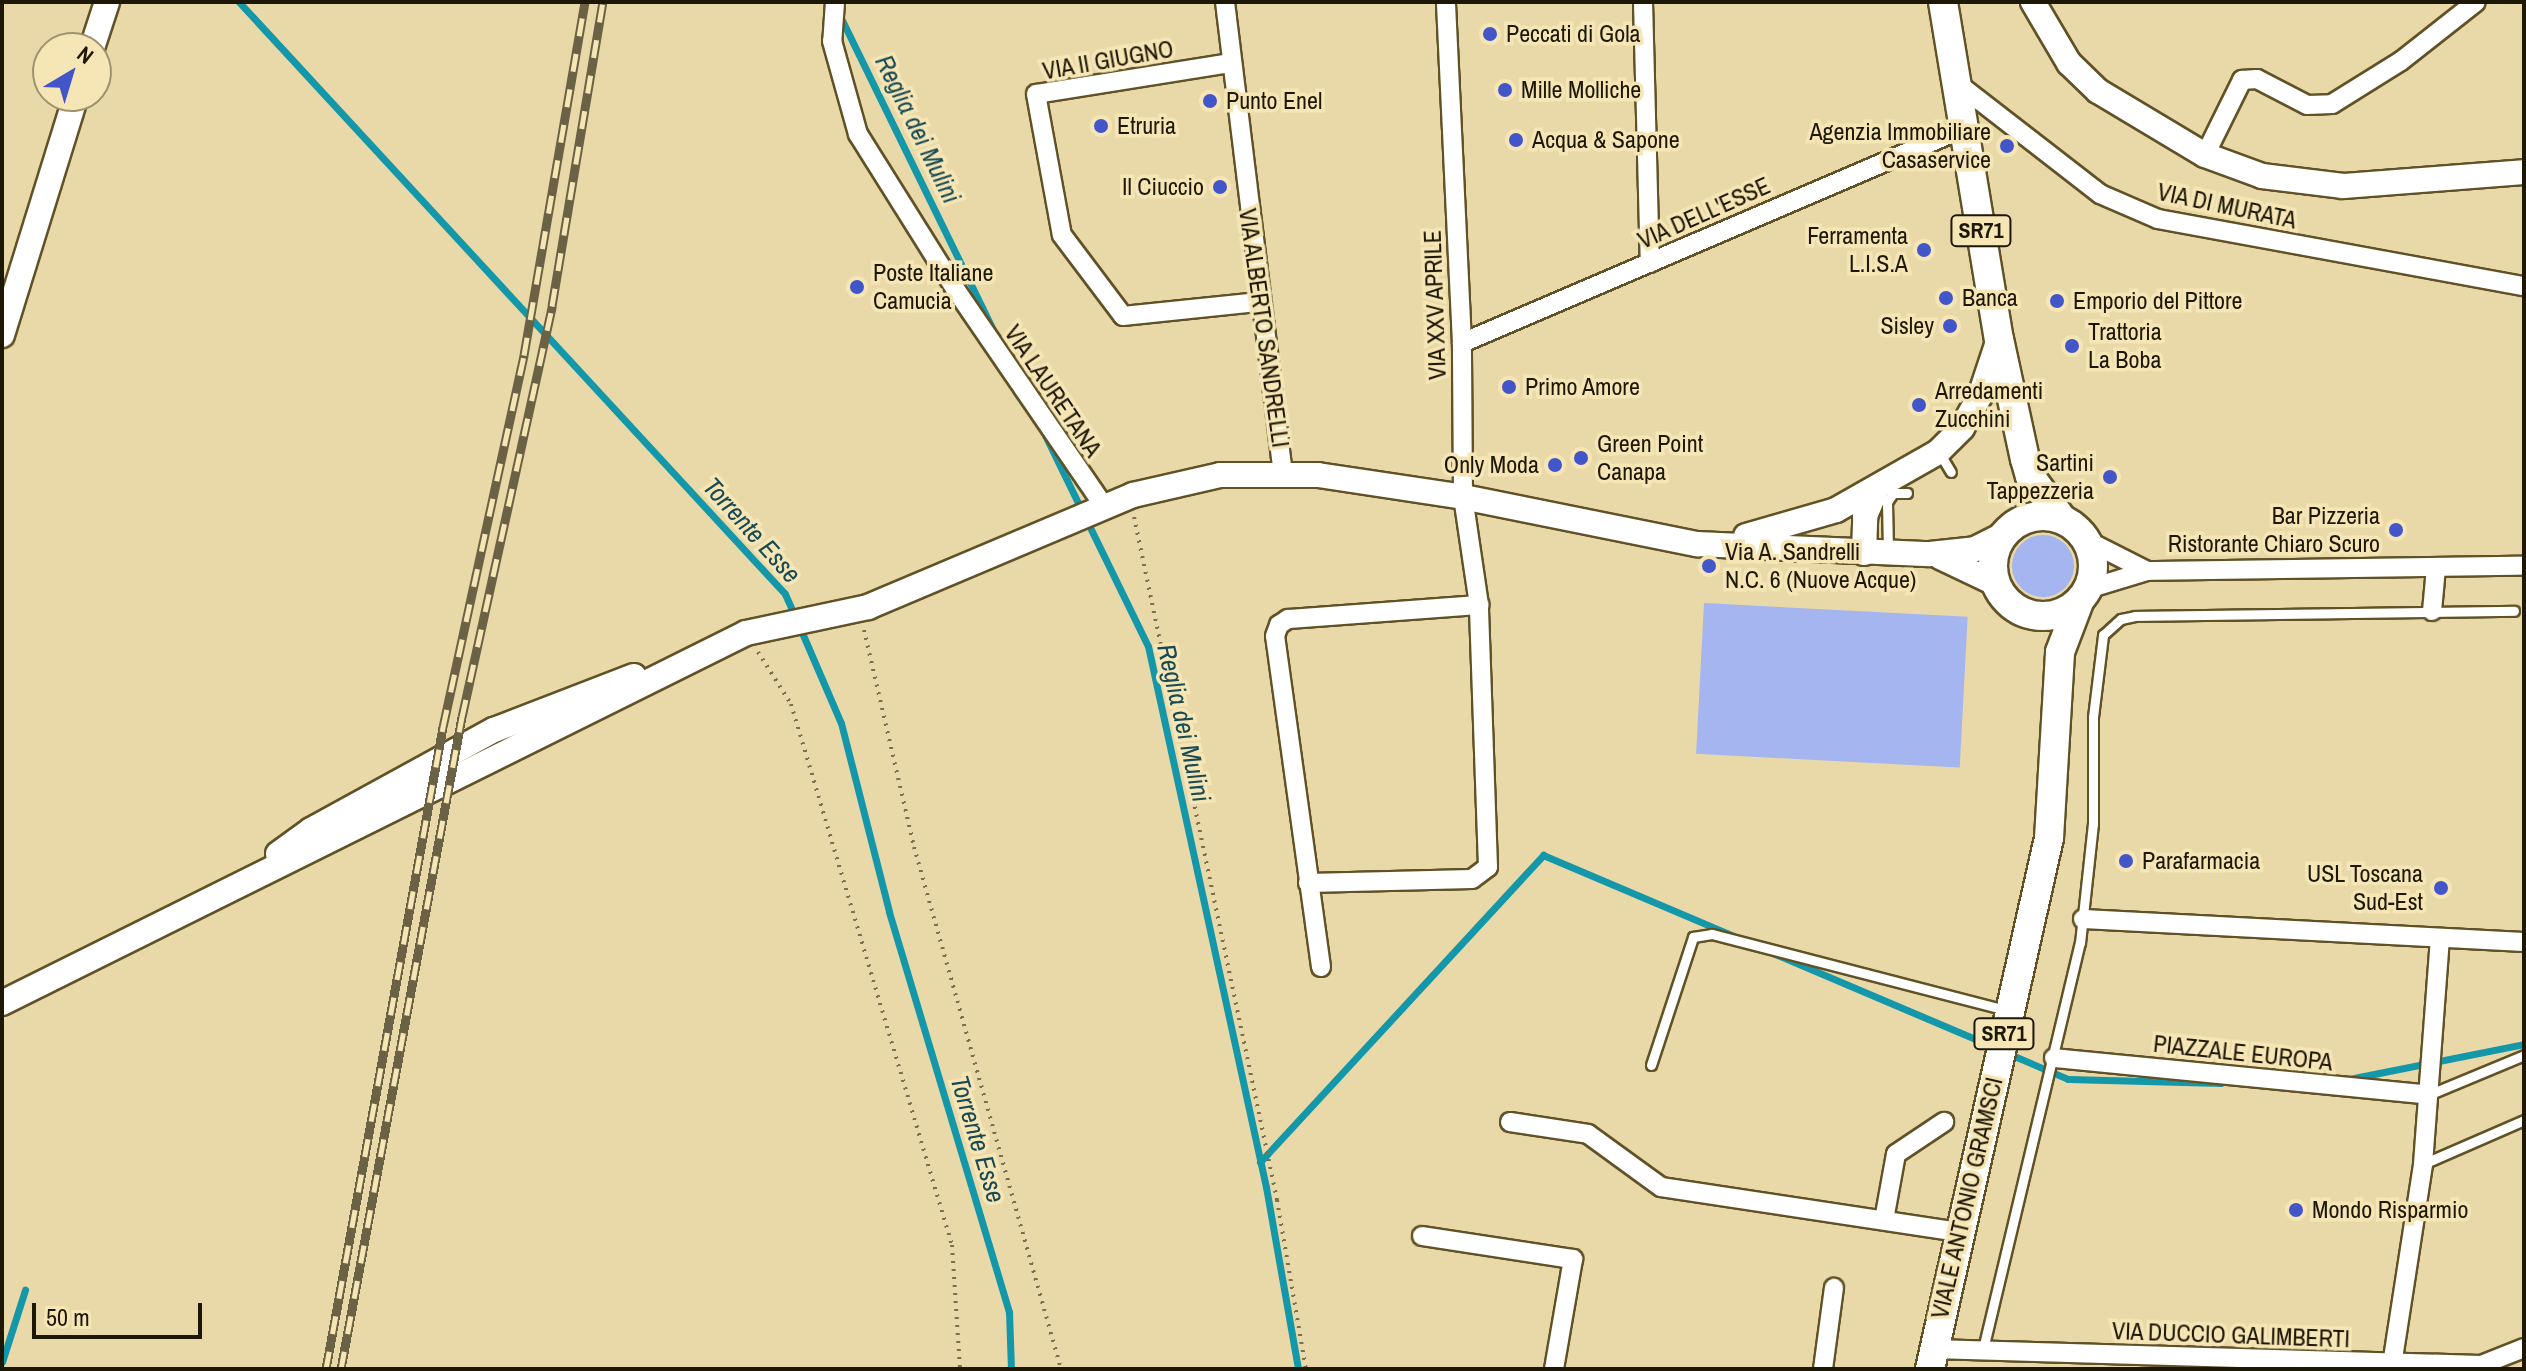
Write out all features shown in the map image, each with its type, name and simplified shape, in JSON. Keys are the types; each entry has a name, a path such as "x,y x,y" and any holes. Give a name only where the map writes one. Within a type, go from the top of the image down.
{"main road":[{"name":"SR71","path":"1943,2 1999,339 2025,459 2030,476 2062,519 2086,540"},
{"name":"SR71","path":"1995,583 1992,559 2008,530 2025,459"},
{"path":"2008,530 2046,515 2062,519"},
{"name":"VIALE ANTONIO GRAMSCI","path":"1932,1359 2049,838 2060,652 2084,595 2093,564 2086,540"},
{"name":"VIALE ANTONIO GRAMSCI","path":"1995,583 2007,602 2025,614 2053,662 2058,696"},
{"path":"2025,614 2054,616 2084,595"}],"street":[{"path":"97,32 107,2"},
{"name":"VIA LAURETANA","path":"835,2 832,41 858,134 956,290 1103,505"},
{"name":"VIA ALBERTO SANDRELLI","path":"1225,2 1259,302 1283,475 1318,475 1463,497 1697,544 1930,554 1975,549 2008,530"},
{"name":"VIA XXV APRILE","path":"1308,883 1472,879 1488,867 1479,605 1463,497 1462,343 1446,2"},
{"path":"1643,2 1650,263"},
{"path":"2033,2 2069,63 2098,91 2205,155 2262,176 2343,186 2524,172"},
{"path":"2205,155 2242,80 2257,79 2307,105 2332,104 2401,61 2476,2"},
{"name":"VIA II GIUGNO","path":"1230,63 1036,94 1062,235 1123,316 1259,302"},
{"name":"VIA DI MURATA","path":"1957,83 2100,194 2158,219 2524,286"},
{"path":"2,335 71,112"},
{"name":"VIA DELL'ESSE","path":"1462,343 1964,128"},
{"name":"VIA ALBERTO SANDRELLI","path":"1697,544 1771,533 1944,462 1976,404 1999,339"},
{"path":"2,1003 220,896 311,830 494,730 590,689 693,659 746,633 863,608 1133,495 1220,475 1283,475"},
{"path":"1864,553 1865,516 1876,490"},
{"path":"2086,540 2147,571"},
{"name":"VIA ALBERTO SANDRELLI","path":"1930,554 1958,561 1995,583"},
{"path":"2084,595 2147,571 2524,566"},
{"path":"2432,611 2436,568"},
{"path":"1321,967 1275,636 1279,625 1288,619 1479,605"},
{"path":"2083,919 2524,942"},
{"path":"2392,1365 2423,1164 2440,940"},
{"name":"PIAZZALE EUROPA","path":"2054,1058 2428,1095"},
{"path":"1510,1122 1588,1134 1661,1187 1959,1232"},
{"path":"1884,1220 1896,1154 1944,1122"},
{"path":"1422,1236 1573,1259 1554,1369"},
{"path":"1823,1369 1834,1288"},
{"name":"VIA DUCCIO GALIMBERTI","path":"1932,1359 1983,1349 2392,1365 2481,1365 2524,1348"}],"lane":[{"path":"1889,553 1884,528 1887,502 1893,493 1907,493"},
{"path":"1983,1349 2054,1058 2083,919 2093,824 2099,647 2111,626 2135,616 2514,611"},
{"path":"1651,1065 1693,937 1702,936 2009,1011"},
{"path":"2428,1095 2524,1055"},
{"path":"2423,1164 2524,1120"}],"path":[{"path":"1133,495 1135,537 1277,1200 1306,1369"},
{"path":"863,608 914,847 1061,1369"},
{"path":"746,633 791,704 952,1245 960,1369"}],"shaded area":[{"path":"2043,535 2055,537 2065,544 2072,554 2072,578 2065,588 2055,595 2043,597 2031,595 2021,588 2014,578 2012,566 2014,554 2021,544 2031,537"},
{"path":"1704,603 1968,617 1960,768 1696,754"}],"waterway":[{"name":"Torrente Esse","path":"239,2 785,594 795,616"},
{"name":"Reglia dei Mulini","path":"839,14 995,334"},
{"name":"Reglia dei Mulini","path":"1043,431 1148,646 1266,1187 1298,1369"},
{"name":"Torrente Esse","path":"800,628 841,723 889,912 1009,1312 1011,1369"},
{"path":"1260,1162 1543,855 1734,936"},
{"path":"1775,954 1996,1048"},
{"path":"2349,1079 2524,1044"},
{"path":"2007,1053 2068,1079 2221,1083"},
{"path":"2,1362 25,1290"}],"railway":[{"path":"326,1369 443,727 524,355 585,2"},
{"path":"341,1369 462,717 552,306 603,2"}],"place":[{"name":"Peccati di Gola","path":"1490,34"},
{"name":"Mille Molliche","path":"1505,90"},
{"name":"Punto Enel","path":"1210,101"},
{"name":"Etruria","path":"1101,126"},
{"name":"Acqua & Sapone","path":"1516,140"},
{"name":"Agenzia Immobiliare Casaservice","path":"2007,146"},
{"name":"Il Ciuccio","path":"1220,187"},
{"name":"Ferramenta L.I.S.A","path":"1924,250"},
{"name":"Poste Italiane Camucia","path":"857,287"},
{"name":"Banca","path":"1946,298"},
{"name":"Emporio del Pittore","path":"2057,301"},
{"name":"Sisley","path":"1950,326"},
{"name":"Trattoria La Boba","path":"2072,346"},
{"name":"Primo Amore","path":"1509,387"},
{"name":"Arredamenti Zucchini","path":"1919,405"},
{"name":"Green Point Canapa","path":"1581,458"},
{"name":"Only Moda","path":"1555,465"},
{"name":"Sartini Tappezzeria","path":"2110,477"},
{"name":"Bar Pizzeria Ristorante Chiaro Scuro","path":"2396,530"},
{"name":"Via A. Sandrelli N.C. 6 (Nuove Acque)","path":"1709,566"},
{"name":"Parafarmacia","path":"2126,861"},
{"name":"USL Toscana Sud-Est","path":"2441,888"},
{"name":"Mondo Risparmio","path":"2296,1210"}]}
